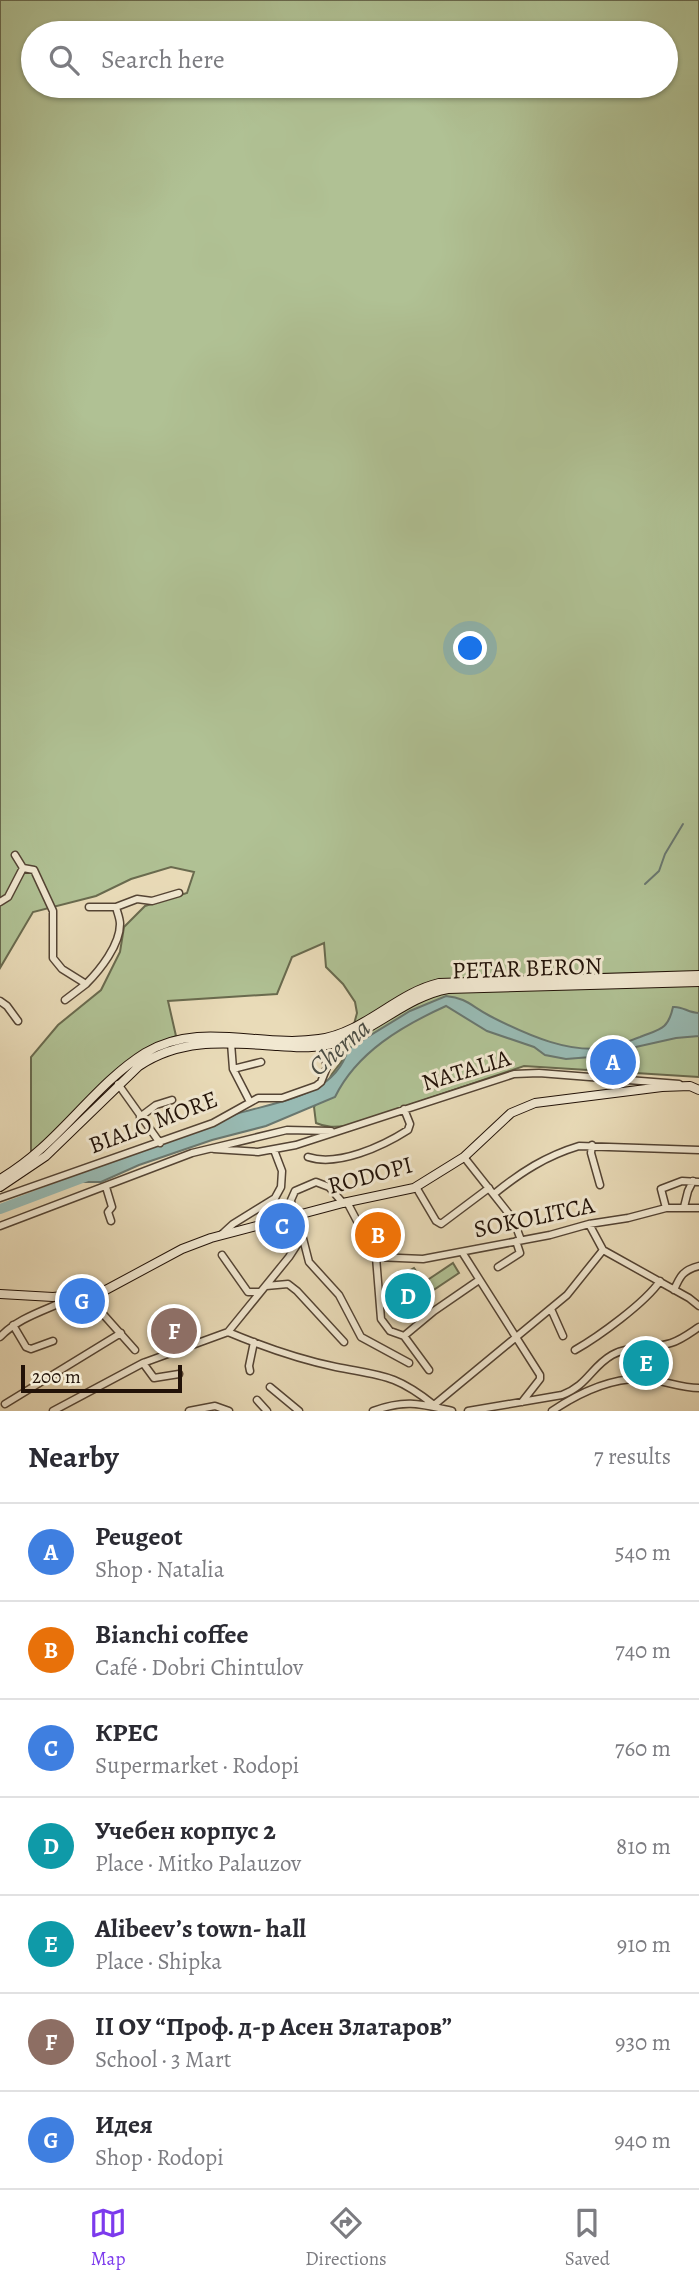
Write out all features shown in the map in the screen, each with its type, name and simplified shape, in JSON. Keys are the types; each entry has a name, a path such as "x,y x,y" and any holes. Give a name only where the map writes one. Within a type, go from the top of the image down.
{"main road":[{"name":"PETAR BERON","path":"0,1187 4,1179 37,1154 128,1066 146,1053 173,1042 216,1036 320,1039 353,1028 416,992 439,983 699,975"},
{"name":"PETAR BERON","path":"4,1179 46,1156 118,1084 148,1059 172,1049 206,1043 301,1048 323,1046 350,1037 428,995 448,989 699,982"},
{"name":"RODOPI","path":"0,1294 73,1297 102,1292 181,1249 219,1236 345,1202 416,1187 464,1157 511,1114 535,1103 662,1087 690,1086 699,1090"}],"street":[{"path":"15,855 23,868"},
{"path":"0,902 8,897 23,868"},
{"path":"23,868 34,870 51,906 53,958 62,969 86,984"},
{"path":"89,907 116,907 137,898 152,901 179,893"},
{"path":"65,1000 97,972 118,933 120,923 116,907"},
{"path":"0,1001 18,1021"},
{"path":"231,1043 233,1069 250,1102"},
{"name":"BIALO MORE","path":"0,1198 160,1143 232,1114 258,1097 282,1098 306,1090 321,1082 327,1067 323,1046"},
{"path":"233,1069 261,1062"},
{"name":"NATALIA","path":"214,1149 246,1152 274,1150 503,1077 527,1072 672,1082 690,1086"},
{"path":"118,1084 160,1143"},
{"path":"140,1116 156,1105 172,1100"},
{"path":"308,1157 338,1160 387,1142 408,1130 410,1124 404,1110"},
{"name":"NATALIA","path":"0,1226 177,1158 293,1129 317,1132 340,1130"},
{"path":"592,1145 591,1153 600,1185"},
{"path":"416,1187 436,1221 441,1224 524,1169 579,1146 699,1150"},
{"path":"219,1236 275,1198 281,1187 282,1171 274,1150"},
{"path":"464,1157 513,1219 520,1253 498,1267"},
{"path":"666,1208 661,1189 682,1181 696,1181"},
{"path":"684,1207 688,1191 696,1181"},
{"path":"409,1363 361,1337 339,1295 309,1262 291,1200 295,1191 316,1182 329,1187 345,1202 376,1257 381,1319 390,1331 404,1336 429,1370"},
{"path":"106,1187 112,1207 108,1212 111,1221"},
{"name":"SOKOLITCA","path":"376,1257 422,1259 666,1208 699,1208"},
{"path":"589,1224 603,1250 699,1306"},
{"path":"53,1411 143,1363 228,1332 302,1237"},
{"path":"434,1405 567,1295 603,1250"},
{"path":"462,1252 537,1370 540,1379 522,1402"},
{"path":"222,1255 248,1292 288,1284 344,1342"},
{"path":"674,1290 684,1271 699,1266"},
{"path":"404,1336 433,1311 480,1280"},
{"path":"575,1350 595,1338 648,1295 660,1281"},
{"path":"86,1295 135,1350"},
{"path":"0,1337 13,1325 33,1314 73,1297"},
{"path":"551,1309 564,1336"},
{"path":"13,1325 26,1347 31,1349 54,1341"},
{"path":"468,1411 574,1390 583,1385 602,1362 620,1351 669,1344 699,1327"},
{"path":"228,1332 334,1366 386,1375 399,1380 434,1405"},
{"path":"5,1404 121,1333"},
{"path":"250,1371 254,1342"},
{"path":"143,1363 152,1377 159,1379 178,1374"},
{"path":"552,1411 582,1392 618,1381 644,1379 699,1388"},
{"path":"270,1387 299,1411"},
{"path":"257,1401 267,1411"},
{"path":"373,1411 416,1403 452,1411"},
{"path":"189,1411 215,1406 229,1411"}],"green space":[{"path":"0,0 699,0 699,1077 524,1066 348,1126 320,1125 316,1123 314,1107 345,1057 357,1013 355,1002 343,984 326,967 324,943 292,957 277,994 168,1001 176,1036 148,1047 31,1154 31,1057 58,1025 101,990 120,952 124,927 145,906 187,893 194,872 171,867 131,879 96,896 33,912 0,968"},
{"path":"453,1263 459,1273 432,1291 426,1281"},
{"path":"414,1268 420,1277 392,1293 387,1283"}],"water":[{"path":"446,996 464,1001 519,1030 566,1046 599,1049 624,1043 662,1028 669,1020 673,1007 699,1013 699,1036 676,1038 591,1057 566,1059 545,1055 534,1047 487,1031 446,1006 413,1022 382,1042 355,1067 335,1097 266,1126 212,1140 139,1165 101,1182 84,1182 107,1169 201,1136 228,1117 316,1088 330,1078 341,1065 348,1049 410,1011"}],"waterway":[{"path":"645,884 659,871 665,854 683,824"},
{"name":"Cherna","path":"0,1209 217,1127"}],"place":[{"name":"Peugeot","path":"613,1062"},
{"name":"КРЕС","path":"282,1226"},
{"name":"Bianchi coffee","path":"378,1235"},
{"name":"Учебен корпус 2","path":"408,1296"},
{"name":"Идея","path":"82,1301"},
{"name":"II ОУ “Проф. д-р Асен Златаров”","path":"174,1331"},
{"name":"Alibeev’s town- hall","path":"646,1363"}]}
